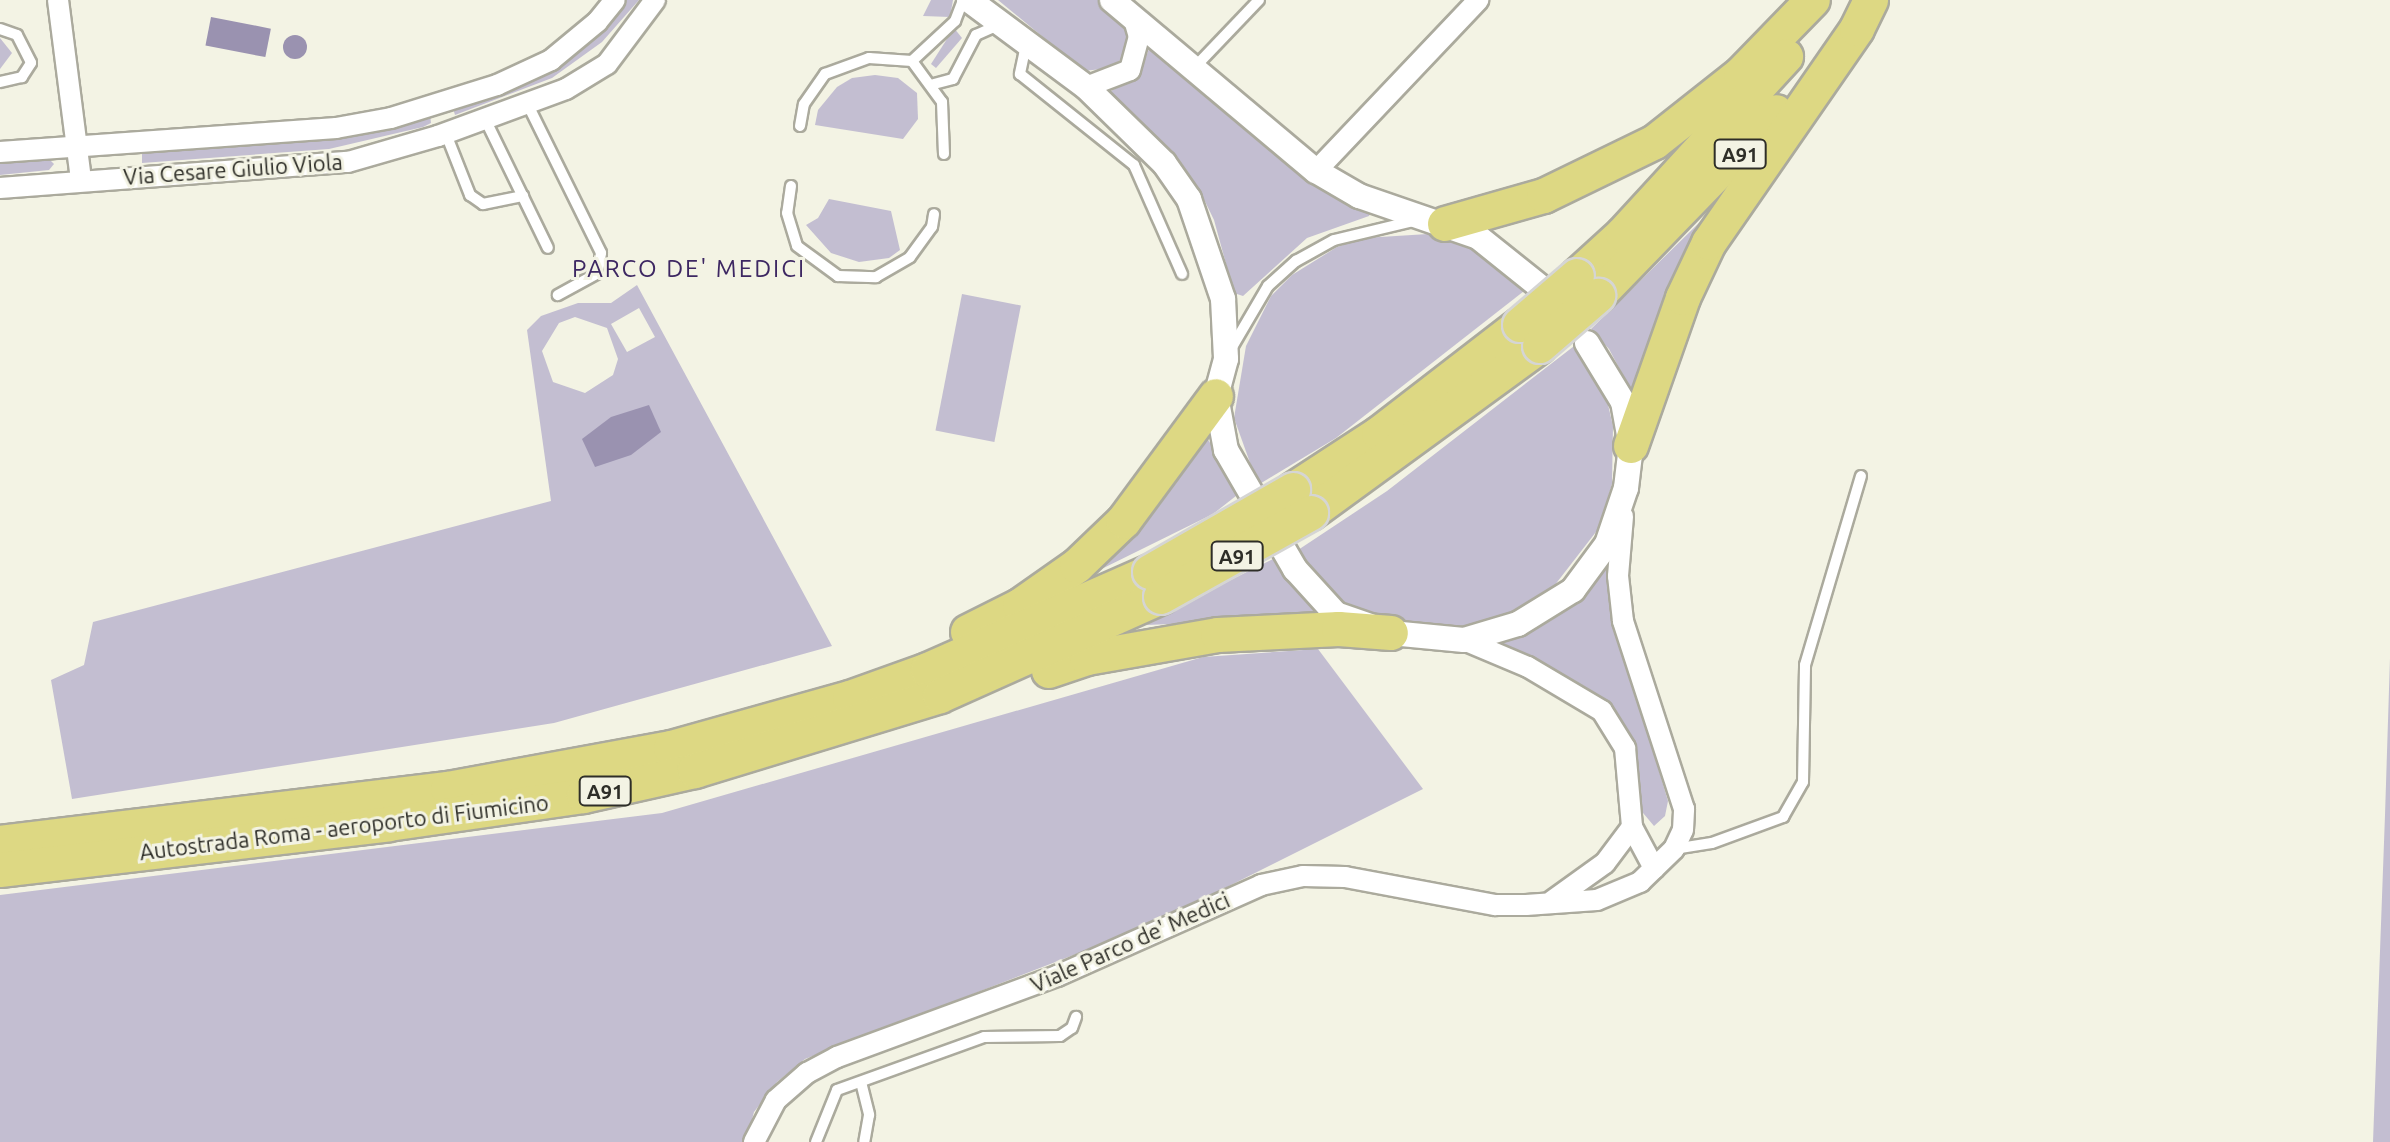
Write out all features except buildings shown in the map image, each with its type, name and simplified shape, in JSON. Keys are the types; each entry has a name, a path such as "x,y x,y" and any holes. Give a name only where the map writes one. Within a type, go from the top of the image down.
{"highway":[{"path":"1434,222 1544,196 1655,142 1741,74 1813,0"},
{"name":"Autostrada Roma - aeroporto di Fiumicino","path":"1588,286 1768,80 1830,0"},
{"path":"1631,446 1683,298 1709,243 1857,29 1869,0"},
{"name":"Autostrada Roma - aeroporto di Fiumicino","path":"0,870 584,796 827,735 940,696 1156,584 1302,502 1379,434 1530,335 1750,143 1869,0"},
{"path":"850,698 879,675 1020,606 1077,566 1162,476 1216,396"},
{"name":"Autostrada Roma - aeroporto di Fiumicino","path":"0,843 551,773 671,748 850,698 1156,584"},
{"path":"940,696 978,695 1087,658 1159,643 1282,631 1391,633"}],"street":[{"path":"58,0 81,180"},
{"name":"Via Cesare Giulio Viola","path":"0,152 78,144 336,128 437,104 497,85 551,60 597,22 615,0"},
{"name":"Via Cesare Giulio Viola","path":"0,188 348,162 446,134 528,105 607,64 655,0"},
{"path":"966,0 1086,87 1164,163 1189,199 1223,299 1226,359 1216,396 1226,450 1295,569 1336,614 1391,633 1464,640 1528,667 1602,711 1625,748 1632,827 1654,868"},
{"path":"1112,0 1316,171 1359,196 1478,237 1538,285"},
{"path":"1316,171 1478,0"},
{"path":"1086,87 1130,70 1138,52 1134,19"},
{"path":"437,104 446,134"},
{"path":"1587,343 1623,402 1631,446 1618,576 1623,621 1684,809 1683,830 1674,849"},
{"path":"1464,640 1518,624 1573,590 1607,544 1626,488"},
{"path":"1552,901 1605,863 1632,827"},
{"name":"Viale Parco de' Medici","path":"754,1142 776,1100 807,1073 837,1057 1057,976 1261,885 1303,876 1345,877 1495,905 1597,900 1640,882 1674,849"}],"lane":[{"path":"912,61 955,21 966,0"},
{"path":"1193,69 1259,0"},
{"path":"934,84 953,79 976,35 1001,24"},
{"path":"0,29 17,35 31,63 22,77 0,82"},
{"path":"1026,43 1020,74 1134,165 1182,274"},
{"path":"800,126 804,104 825,74 869,58 912,61 934,84 942,102 944,154"},
{"path":"528,105 601,253 598,273 558,295"},
{"path":"486,121 548,248"},
{"path":"446,134 470,195 483,204 523,196"},
{"path":"791,186 787,213 797,246 838,276 876,277 910,257 932,227 934,214"},
{"path":"1226,359 1268,286 1296,261 1334,240 1434,222"},
{"path":"1674,849 1712,843 1783,817 1803,782 1805,665 1861,476"},
{"path":"816,1142 837,1090 984,1037 1060,1036 1072,1028 1076,1017"},
{"path":"861,1082 869,1115 864,1142"}],"shaded area":[{"path":"622,0 639,0 602,42 552,78 455,115 452,105 552,66"},
{"path":"931,0 953,0 950,17 923,16"},
{"path":"998,0 1100,0 1123,19 1128,44 1124,57 1110,68 1084,71"},
{"path":"211,17 271,29 265,57 205,45"},
{"path":"954,28 962,38 936,68 931,64"},
{"path":"295,35 303,39 307,47 303,55 295,59 287,55 283,47 287,39"},
{"path":"0,38 12,53 0,69"},
{"path":"1151,43 1371,212 1369,216 1307,238 1243,296 1234,293 1214,220 1199,189 1175,154 1109,92 1139,76"},
{"path":"875,75 898,78 917,93 918,119 903,139 815,125 818,110 837,87 852,78"},
{"path":"430,114 431,123 423,127 329,149 142,163 142,151"},
{"path":"49,159 54,164 49,170 0,175 0,164"},
{"path":"829,199 891,211 900,250 889,258 859,262 831,253 806,225 818,218"},
{"path":"1706,216 1662,312 1633,394 1609,349 1591,329"},
{"path":"1428,234 1463,241 1528,288 1336,438 1258,485 1234,418 1246,346 1271,296 1292,275 1337,247 1364,238"},
{"path":"637,285 832,646 554,723 72,799 51,680 84,665 93,622 551,501 527,330 541,316 578,303 611,303","holes":["639,308 655,337 627,352 611,324","575,317 607,328 618,359 613,375 585,393 553,382 542,351 559,323"]},
{"path":"962,294 1021,305 994,442 935,430"},
{"path":"1578,343 1602,379 1613,426 1612,484 1599,528 1551,590 1519,611 1481,625 1428,629 1379,619 1336,598 1298,550 1387,491"},
{"path":"649,405 661,432 631,455 595,467 582,439 611,417"},
{"path":"1207,438 1241,492 1213,514 1065,587 1148,510"},
{"path":"1281,555 1326,617 1147,625 1148,621"},
{"path":"1609,560 1614,621 1668,801 1665,816 1654,826 1638,807 1638,770 1627,734 1607,707 1584,686 1498,642 1528,633 1561,612"},
{"path":"1318,649 1423,789 1151,925 805,1059 777,1082 754,1112 746,1142 0,1142 0,895 662,813 1203,657"},
{"path":"2390,658 2390,1142 2373,1142 2385,815"}],"district":[{"name":"PARCO DE' MEDICI","path":"689,269"}]}
